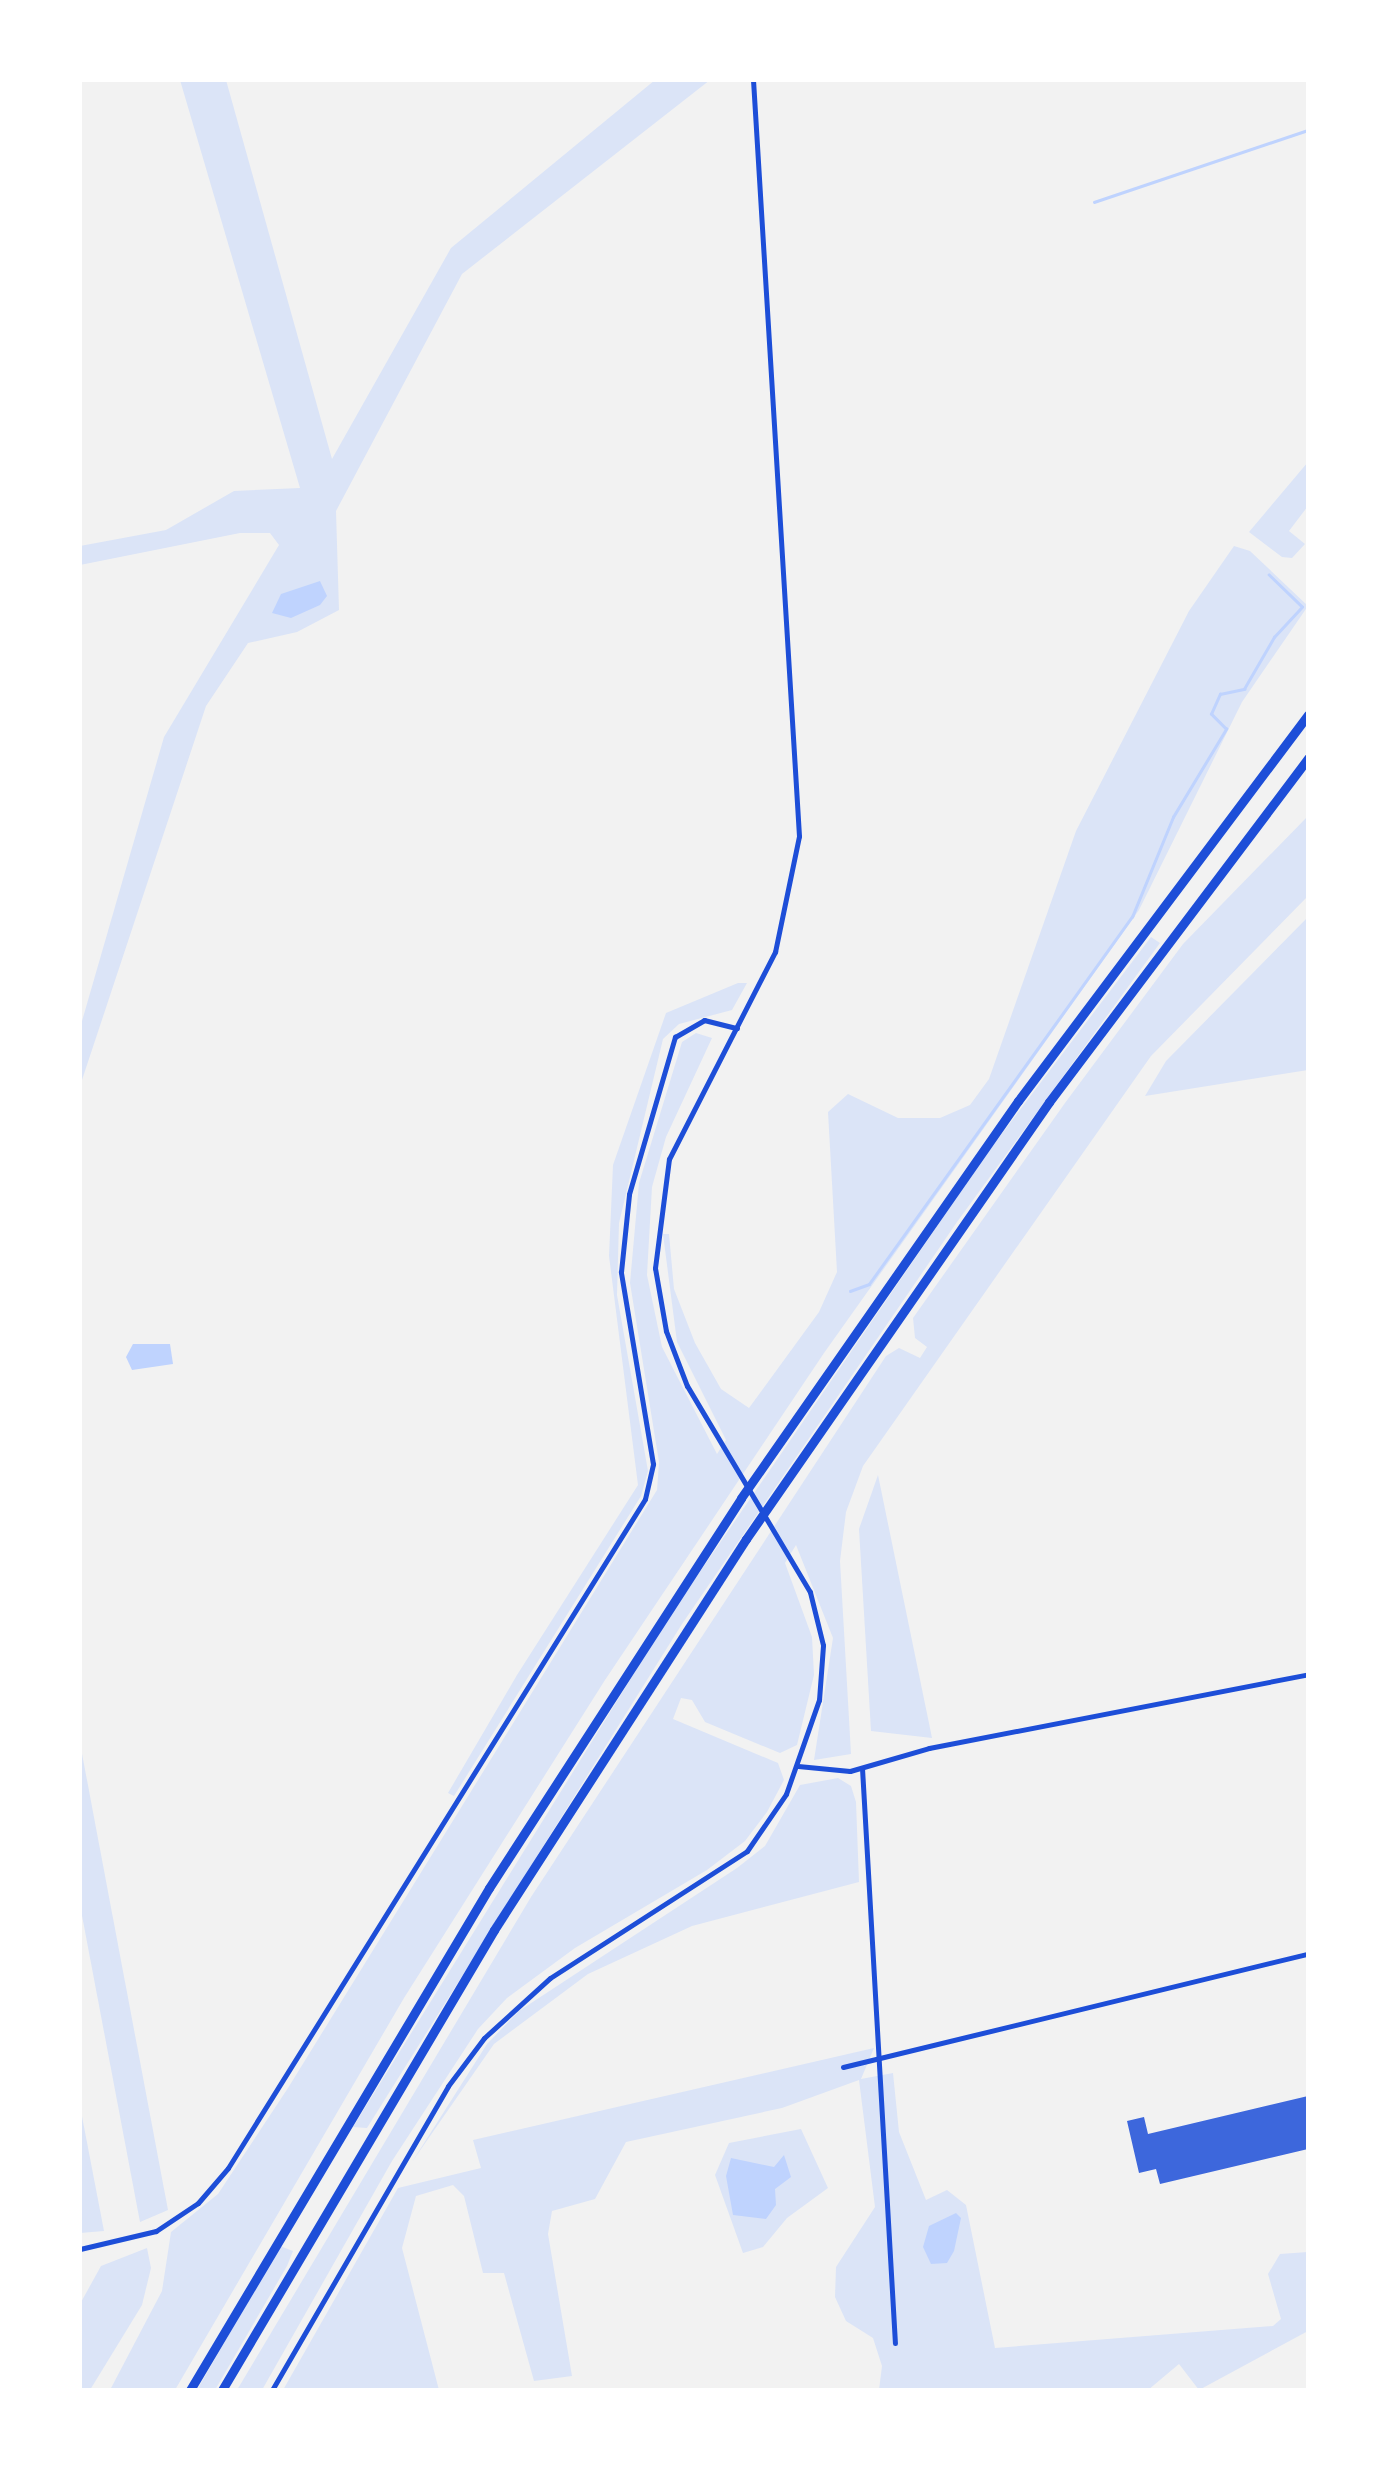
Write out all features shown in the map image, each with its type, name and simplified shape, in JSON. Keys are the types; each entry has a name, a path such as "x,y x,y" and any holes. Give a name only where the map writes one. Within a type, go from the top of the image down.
{"highway":[{"path":"190,2390 488,1888 741,1498 1038,1074 1308,715"},
{"path":"222,2390 503,1916 746,1539 1049,1102 1308,758"}],"street":[{"path":"272,2390 448,2086 484,2038 550,1978 738,1860 772,1822 798,1766 824,1664 816,1610 790,1554 722,1446 670,1344 655,1235 676,1140 736,1028 784,924 800,813 753,80"},
{"path":"80,2249 156,2231 218,2182 645,1499 653,1464 621,1272 629,1194 675,1036 704,1020 736,1028"},
{"path":"798,1766 815,1772 862,1768 929,1748 1308,1674"},
{"path":"862,1768 895,2342"},
{"path":"844,2067 1308,1954"}],"shaded area":[{"path":"180,80 226,80 332,459 451,248 655,80 710,80 462,274 336,511 339,610 297,632 248,643 206,706 80,1086 80,1028 164,737 279,545 270,533 240,533 80,565 80,546 166,530 234,491 300,488"},
{"path":"1308,462 1308,506 1289,531 1305,544 1292,558 1282,557 1249,532"},
{"path":"1234,546 1250,551 1308,606 1242,702 1139,910 824,1353 605,1680 404,1998 175,2390 110,2390 162,2291 171,2232 218,2194 288,2088 657,1490 659,1462 630,1283 639,1183 682,1042 696,1033 712,1038 666,1137 652,1187 647,1275 662,1347 717,1454 726,1440 677,1342 663,1234 669,1234 674,1289 695,1343 721,1389 749,1408 819,1312 837,1272 828,1112 848,1094 898,1118 940,1118 970,1105 989,1079 1076,831 1189,611"},
{"path":"1308,816 1308,896 1151,1056 863,1466 846,1512 840,1561 851,1754 814,1760 833,1638 796,1545 785,1563 812,1637 814,1675 797,1745 780,1753 705,1722 692,1700 681,1698 673,1719 778,1763 784,1780 767,1812 745,1841 707,1870 575,1948 507,1998 478,2029 392,2161 262,2390 237,2390 531,1897 886,1356 899,1348 920,1358 927,1347 915,1338 913,1318 1065,1103 1183,944"},
{"path":"1308,917 1308,1070 1145,1096 1166,1061"},
{"path":"1151,937 1160,943 957,1222 682,1624 367,2128 353,2127 669,1617 988,1152"},
{"path":"738,983 747,983 732,1010 679,1024 663,1039 619,1223 617,1295 648,1471 641,1496 454,1796 448,1793 517,1675 638,1485 609,1256 613,1165 666,1013"},
{"path":"878,1475 932,1738 871,1731 859,1529"},
{"path":"80,1743 168,2210 140,2222 80,1905"},
{"path":"838,1778 851,1786 856,1802 859,1882 692,1926 588,1974 494,2044 412,2162 487,2044 519,2011 765,1846 800,1785"},
{"path":"874,2048 861,2079 893,2073 899,2132 926,2200 947,2190 966,2205 995,2348 1273,2326 1281,2319 1268,2274 1280,2254 1308,2252 1308,2331 1199,2390 1179,2364 1148,2390 879,2390 882,2366 873,2338 846,2321 835,2297 836,2267 875,2207 859,2080 782,2108 626,2142 595,2199 552,2211 548,2234 572,2376 534,2381 504,2273 483,2273 464,2196 453,2185 416,2196 402,2248 439,2390 283,2390 398,2188 481,2168 473,2140"},
{"path":"80,2106 104,2231 80,2233"},
{"path":"801,2129 828,2188 787,2218 763,2247 743,2253 715,2175 729,2143"},
{"path":"280,2246 293,2251 287,2266 215,2390 197,2390"},
{"path":"147,2248 151,2268 142,2305 90,2390 80,2390 80,2304 101,2266"}],"water":[{"path":"320,581 327,596 320,605 291,618 272,613 281,594"},
{"path":"133,1344 170,1344 173,1364 132,1370 126,1357"},
{"path":"784,2155 791,2177 775,2189 776,2205 766,2219 733,2215 726,2176 731,2158 774,2167"},
{"path":"956,2213 961,2218 954,2251 947,2263 931,2264 923,2247 929,2226"}],"building":[{"path":"1308,2096 1308,2149 1160,2184 1156,2169 1139,2173 1127,2121 1144,2117 1148,2134"}],"waterway":[{"path":"1094,202 1308,130"},
{"path":"850,1291 869,1284 1132,917 1173,817 1226,729 1211,714 1220,694 1244,689 1274,637 1302,607 1269,575"}]}
